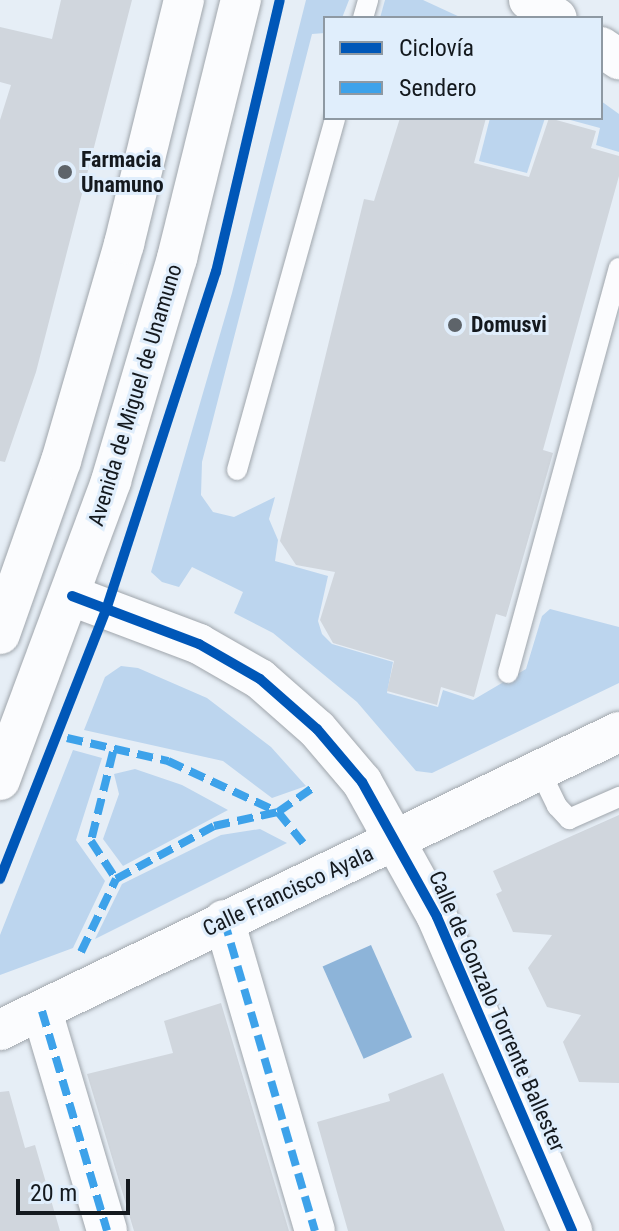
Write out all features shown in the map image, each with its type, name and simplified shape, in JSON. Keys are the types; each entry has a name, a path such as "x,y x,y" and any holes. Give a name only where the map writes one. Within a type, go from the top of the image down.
{"street":[{"path":"2,622 61,461 124,244 184,0"},
{"name":"Avenida de Miguel de Unamuno","path":"0,780 72,596 177,258 241,0"},
{"path":"529,0 554,16"},
{"name":"Calle de Gonzalo Torrente Ballester","path":"72,596 199,644 260,679 326,740 362,782 437,917 572,1231"},
{"name":"Calle Francisco Ayala","path":"0,1030 619,732"},
{"path":"224,920 315,1231"},
{"path":"42,1011 107,1231"}],"lane":[{"path":"237,470 334,120"},
{"path":"508,673 619,268"},
{"path":"540,771 557,806 569,819 619,797"}],"shaded area":[{"path":"306,0 349,0 343,16 323,16 323,33 312,34 202,462 201,495 213,512 234,517 275,497 269,519 278,540 275,561 328,576 318,621 322,634 332,644 393,662 387,693 438,707 443,690 473,700 526,669 542,616 550,609 619,627 619,683 432,773 416,771 357,702 273,633 234,613 243,592 192,567 179,587 162,582 151,572 232,293"},
{"path":"385,0 423,0 458,16 381,16"},
{"path":"603,102 619,114 619,152 596,145 600,128 570,120 603,120"},
{"path":"489,120 544,120 527,173 479,161"},
{"path":"121,666 138,668 207,698 271,747 306,786 272,798 223,761 84,730 105,677"},
{"path":"73,750 102,758 76,840 105,881 73,948 0,975 0,935"},
{"path":"135,769 182,785 228,810 123,866 103,839 119,794 114,774"},
{"path":"260,829 287,843 95,939 122,884 221,835"},
{"path":"371,945 412,1037 364,1059 323,967"}],"building":[{"path":"61,0 132,0 36,372 5,462 0,461 0,120 11,85 0,82 0,27 52,39"},
{"name":"Domusvi","path":"399,120 485,120 474,163 529,177 548,120 596,131 591,148 619,156 619,176 543,450 553,453 506,617 496,614 474,697 441,687 437,705 387,691 394,661 333,643 320,620 335,572 296,565 280,541 364,199 374,201"},
{"path":"619,815 619,1083 579,1082 563,1042 581,1015 547,1007 528,968 552,935 513,932 496,894 502,891 493,871"},
{"path":"221,1003 289,1231 134,1231 87,1074 173,1053 164,1021"},
{"path":"443,1073 505,1231 348,1231 317,1122 390,1101 388,1094"},
{"path":"9,1091 25,1148 35,1145 60,1231 0,1231 0,1092"}],"marked path":[{"path":"67,738 168,761 278,812 303,843"},
{"path":"113,752 91,841 116,879"},
{"path":"81,952 116,879 214,826 278,812 314,787"},
{"path":"224,920 315,1231"},
{"path":"42,1011 107,1231"}],"cycle path":[{"path":"0,879 106,610 216,272 280,0"},
{"path":"72,596 199,644 260,679 317,729 362,782 437,917 572,1231"}],"place":[{"name":"Farmacia Unamuno","path":"65,172"},
{"name":"Domusvi","path":"455,325"}]}
